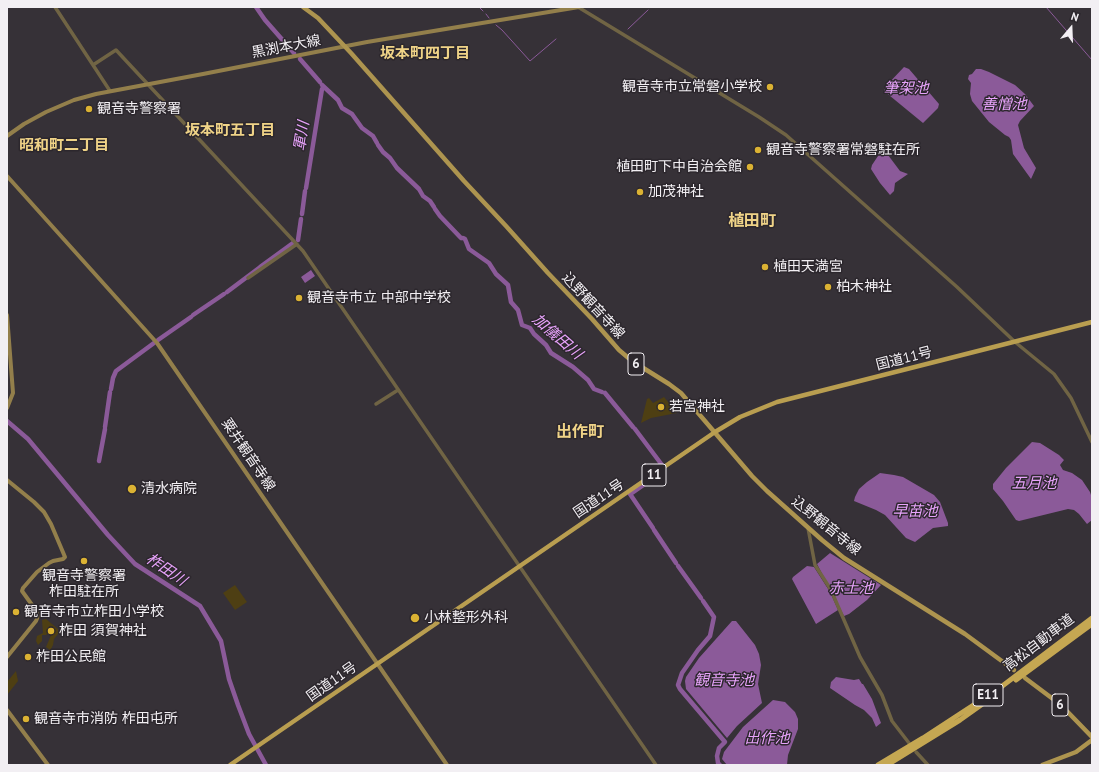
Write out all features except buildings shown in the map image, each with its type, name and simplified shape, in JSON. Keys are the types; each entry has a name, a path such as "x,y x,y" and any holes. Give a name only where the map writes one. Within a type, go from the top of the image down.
{"highway":[{"name":"国道11号","path":"230,765 740,416 770,405 1092,322"},
{"name":"高松自動車道","path":"878,765 923,738 1001,687 1092,618"},
{"name":"高松自動車道","path":"887,765 960,720 1092,624"}],"main road":[{"name":"込野観音寺線","path":"303,7 318,18 464,181 619,350 625,356 681,393 752,476 808,528 844,558 965,634 1014,670"},
{"name":"黒渕本大線","path":"7,136 30,121 83,97 344,47 578,7"},
{"name":"粟井観音寺線","path":"7,176 157,343 447,765"},
{"path":"7,315 13,390 13,397 7,408"},
{"path":"7,480 44,512 51,524 64,557 63,559 49,563 37,572 23,588 22,591 35,609 38,616 36,621 7,657"},
{"name":"6","path":"1025,678 1060,706 1092,738"},
{"path":"7,710 48,765"},
{"path":"1042,765 1076,752 1092,738"}],"street":[{"path":"55,7 110,91"},
{"path":"578,7 786,135 1059,380 1071,398 1092,442"},
{"path":"93,65 116,50 303,251 656,765"},
{"path":"248,278 297,244"},
{"path":"376,404 398,390"},
{"path":"808,528 815,565 831,590 860,657 882,695 892,721 909,743"},
{"path":"916,752 928,765"}],"shaded area":[{"path":"664,397 677,413 651,418 641,423 647,399 649,398 653,403"},
{"path":"235,585 247,602 235,610 223,593"},
{"path":"46,619 58,629 58,634 54,639 50,650 46,647 52,633 52,628 46,635 42,635 42,641 38,645 36,641 37,636 43,633 42,620"},
{"path":"16,671 18,681 7,695 7,682"}],"water":[{"name":"筆架池","path":"904,67 909,69 939,104 938,108 923,123 884,91 886,86"},
{"name":"善憎池","path":"976,69 989,72 1015,85 1025,94 1034,106 1018,125 1024,148 1036,168 1031,179 1013,154 1011,140 1009,137 989,122 972,101 970,94 971,83 968,79 969,75"},
{"path":"880,153 888,155 900,171 908,174 895,183 894,191 890,195 871,169"},
{"path":"311,270 315,276 305,283 301,277"},
{"name":"五月池","path":"1032,442 1040,443 1059,455 1064,460 1060,465 1063,470 1072,473 1082,480 1092,498 1092,520 1087,524 1074,510 1068,509 1019,521 1016,520 993,489 993,484 1006,468"},
{"name":"早苗池","path":"880,473 903,477 934,495 940,502 948,526 933,528 915,542 906,538 885,515 854,501 859,489"},
{"name":"赤土池","path":"830,553 881,585 867,600 849,614 844,616 817,564"},
{"path":"807,566 814,567 830,592 838,610 816,624 792,579"},
{"name":"観音寺池","path":"732,621 736,621 755,645 759,654 761,665 758,684 762,703 737,726 727,738 686,689 685,681 686,677 699,658"},
{"path":"836,677 854,680 859,679 872,699 881,723 876,727 872,718 864,710 830,688 831,682"},
{"name":"出作池","path":"773,700 785,702 795,712 798,719 798,729 788,755 787,765 727,765 722,759 724,752 743,727"}],"waterway":[{"name":"加儀田川","path":"256,7 265,20 294,53"},
{"path":"479,7 483,11"},
{"path":"1046,7 1092,60"},
{"path":"628,29 648,10"},
{"path":"486,14 489,18"},
{"path":"496,25 530,61 556,39"},
{"name":"加儀田川","path":"300,59 320,82"},
{"name":"加儀田川","path":"322,85 338,100 342,108 352,114 362,128 373,136 377,143"},
{"name":"軍川","path":"306,188 322,89"},
{"name":"加儀田川","path":"378,145 397,168 419,189 423,196 430,201 434,207"},
{"name":"軍川","path":"302,214 305,191"},
{"name":"加儀田川","path":"435,209 461,238"},
{"name":"軍川","path":"298,240 301,219"},
{"name":"加儀田川","path":"463,238 465,239 469,249 489,263 496,274 508,285 511,302 518,310 522,325 530,328 546,345 551,353 573,367 588,380 594,389 602,392"},
{"name":"軍川","path":"260,267 293,243"},
{"name":"軍川","path":"227,292 259,268"},
{"name":"軍川","path":"193,315 224,294"},
{"name":"軍川","path":"158,340 191,317"},
{"name":"軍川","path":"111,389 116,371 154,343"},
{"name":"軍川","path":"105,427 110,392"},
{"name":"加儀田川","path":"605,393 633,427"},
{"name":"柞田川","path":"7,421 28,439 108,535 135,564 200,606 221,641 229,679 238,705 249,734 266,765"},
{"name":"軍川","path":"99,461 105,429"},
{"name":"加儀田川","path":"635,429 662,465"},
{"name":"加儀田川","path":"632,493 662,472"},
{"name":"加儀田川","path":"630,494 653,528"},
{"name":"加儀田川","path":"654,530 676,563"},
{"name":"加儀田川","path":"678,566 701,598"},
{"name":"加儀田川","path":"703,601 714,617 710,636 682,673 678,685 725,742 719,748 717,756 718,763 720,765"}],"place":[{"name":"観音寺市立常磐小学校","path":"770,87"},
{"name":"観音寺警察署","path":"89,109"},
{"name":"観音寺警察署常磐駐在所","path":"758,150"},
{"name":"植田町下中自治会館","path":"750,167"},
{"name":"加茂神社","path":"640,192"},
{"name":"植田天満宮","path":"765,267"},
{"name":"柏木神社","path":"828,287"},
{"name":"観音寺市立 中部中学校","path":"299,298"},
{"name":"若宮神社","path":"661,407"},
{"name":"清水病院","path":"132,489"},
{"name":"観音寺警察署 柞田駐在所","path":"84,561"},
{"name":"観音寺市立柞田小学校","path":"16,612"},
{"name":"小林整形外科","path":"415,618"},
{"name":"柞田 須賀神社","path":"51,631"},
{"name":"柞田公民館","path":"28,657"},
{"name":"観音寺市消防 柞田屯所","path":"26,719"}],"district":[{"name":"坂本町四丁目","path":"425,54"},
{"name":"坂本町五丁目","path":"230,131"},
{"name":"昭和町二丁目","path":"64,146"},
{"name":"植田町","path":"752,221"},
{"name":"出作町","path":"580,432"}]}
